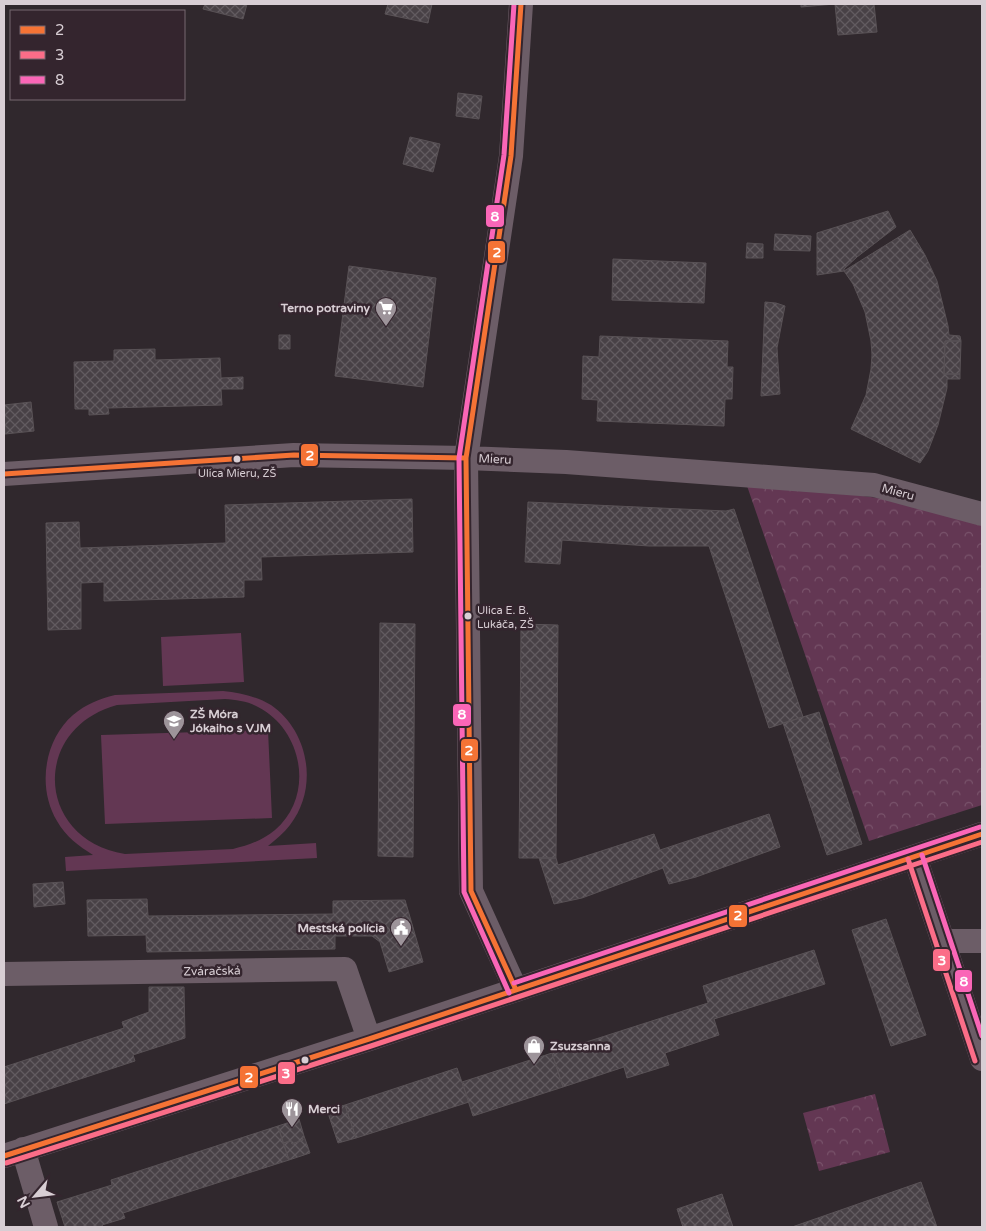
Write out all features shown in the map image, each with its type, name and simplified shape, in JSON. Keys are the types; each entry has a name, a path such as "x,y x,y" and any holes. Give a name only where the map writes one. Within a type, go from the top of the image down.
{"street":[{"path":"516,990 471,891 466,458 510,156 520,5"},
{"name":"Mieru","path":"4,474 294,455 566,462 874,485 982,514"},
{"path":"46,1227 14,1152 369,1039 982,834"},
{"path":"915,857 982,1059"},
{"path":"944,941 982,941"},
{"name":"Zváračská","path":"4,974 345,968 369,1039"}],"green space":[{"path":"745,480 900,501 982,524 982,805 869,841"},
{"path":"241,633 244,682 163,686 161,637"},
{"path":"223,691 248,695 271,705 284,716 294,730 306,761 307,778 305,794 299,810 288,828 268,846 316,843 317,858 66,871 65,857 93,855 64,832 51,808 46,780 50,751 55,737 73,715 93,702 115,695","holes":["225,699 254,705 273,717 285,731 294,747 298,764 299,782 296,800 288,816 275,830 256,842 233,849 125,854 96,845 74,828 60,807 55,783 58,759 69,736 89,718 117,705"]},
{"path":"268,730 272,818 105,824 101,735"},
{"path":"875,1094 890,1152 819,1171 803,1113"}],"building":[{"path":"205,4 247,4 243,19 203,9"},
{"path":"388,4 432,4 428,23 385,14"},
{"path":"801,4 835,4 801,7"},
{"path":"835,4 874,4 877,32 838,35"},
{"path":"458,93 482,96 479,119 456,116"},
{"path":"410,137 440,144 433,172 403,164"},
{"path":"888,211 896,227 857,257 844,271 817,275 817,233"},
{"path":"910,230 925,255 937,281 949,335 960,336 961,341 945,341 944,374 960,374 960,379 947,379 947,388 938,425 928,451 920,463 851,429 866,395 872,355 865,312 853,284 844,271"},
{"path":"775,234 811,236 810,251 774,250"},
{"path":"747,243 763,244 763,258 746,258"},
{"path":"613,259 706,263 704,303 612,300"},
{"name":"Terno potraviny","path":"349,266 436,278 423,387 335,376"},
{"path":"765,302 785,306 777,348 780,394 761,396"},
{"path":"279,335 290,335 290,349 279,349"},
{"path":"600,336 728,341 727,367 733,367 732,399 725,399 724,426 597,421 598,400 582,399 583,356 599,357"},
{"path":"945,341 961,341 960,374 944,374"},
{"path":"155,349 155,360 220,358 221,378 243,377 243,389 221,389 222,405 108,408 109,414 89,415 89,409 75,409 74,362 114,361 114,350"},
{"path":"31,402 34,431 5,434 4,405"},
{"path":"412,499 413,552 261,557 262,580 244,580 244,597 104,601 104,582 81,583 81,629 48,630 46,523 79,522 80,548 226,543 225,505"},
{"path":"528,502 726,511 734,509 803,717 769,728 709,546 649,546 562,540 560,564 525,562"},
{"path":"380,623 415,624 413,857 378,856"},
{"path":"521,624 558,625 556,858 519,858"},
{"path":"819,712 862,844 827,855 783,723"},
{"path":"769,814 780,847 696,877 669,884 663,868 582,898 554,904 539,858 556,858 558,865 654,834 660,850"},
{"path":"63,882 65,904 34,907 33,884"},
{"path":"147,899 148,916 333,914 333,901 405,900 423,962 389,972 380,942 372,936 335,936 335,949 147,952 146,935 88,936 87,900"},
{"path":"886,919 926,1035 891,1046 852,930"},
{"path":"814,950 825,984 714,1019 719,1035 665,1053 669,1065 627,1078 624,1067 563,1087 552,1053 708,1003 703,986"},
{"path":"149,987 184,987 185,1038 133,1055 135,1061 4,1104 4,1067 124,1028 122,1022 149,1012"},
{"path":"552,1053 563,1087 473,1116 462,1082"},
{"path":"457,1068 469,1102 356,1138 345,1105"},
{"path":"345,1105 356,1138 338,1143 327,1110"},
{"path":"299,1119 304,1136 302,1137 303,1140 292,1144 291,1141 283,1143 278,1126"},
{"path":"278,1126 289,1160 123,1213 125,1218 102,1225 103,1227 65,1227 57,1202 112,1185 111,1180"},
{"path":"304,1136 310,1153 289,1160 283,1143 291,1141 292,1144 303,1140 302,1137"},
{"path":"921,1182 937,1227 792,1227"},
{"path":"722,1194 733,1227 683,1227 677,1209"}],"transit line":[{"name":"8","path":"509,993 464,892 459,458 504,155 514,4"},
{"name":"2","path":"516,990 471,891 466,458 511,156 521,4"},
{"name":"2","path":"4,474 294,455 466,458"},
{"name":"8","path":"514,983 980,827"},
{"name":"2","path":"4,1156 369,1039 982,834"},
{"name":"3","path":"6,1163 371,1046 982,842"},
{"name":"8","path":"922,855 982,1036"},
{"name":"3","path":"908,859 975,1061"}],"place":[{"name":"Terno potraviny","path":"386,327"},
{"name":"Ulica Mieru, ZŠ","path":"237,459"},
{"name":"Ulica E. B. Lukáča, ZŠ","path":"468,616"},
{"name":"ZŠ Móra Jókaiho s VJM","path":"174,740"},
{"name":"Mestská polícia","path":"401,947"},
{"name":"Zsuzsanna","path":"534,1065"},
{"name":"Merci","path":"292,1128"}]}
